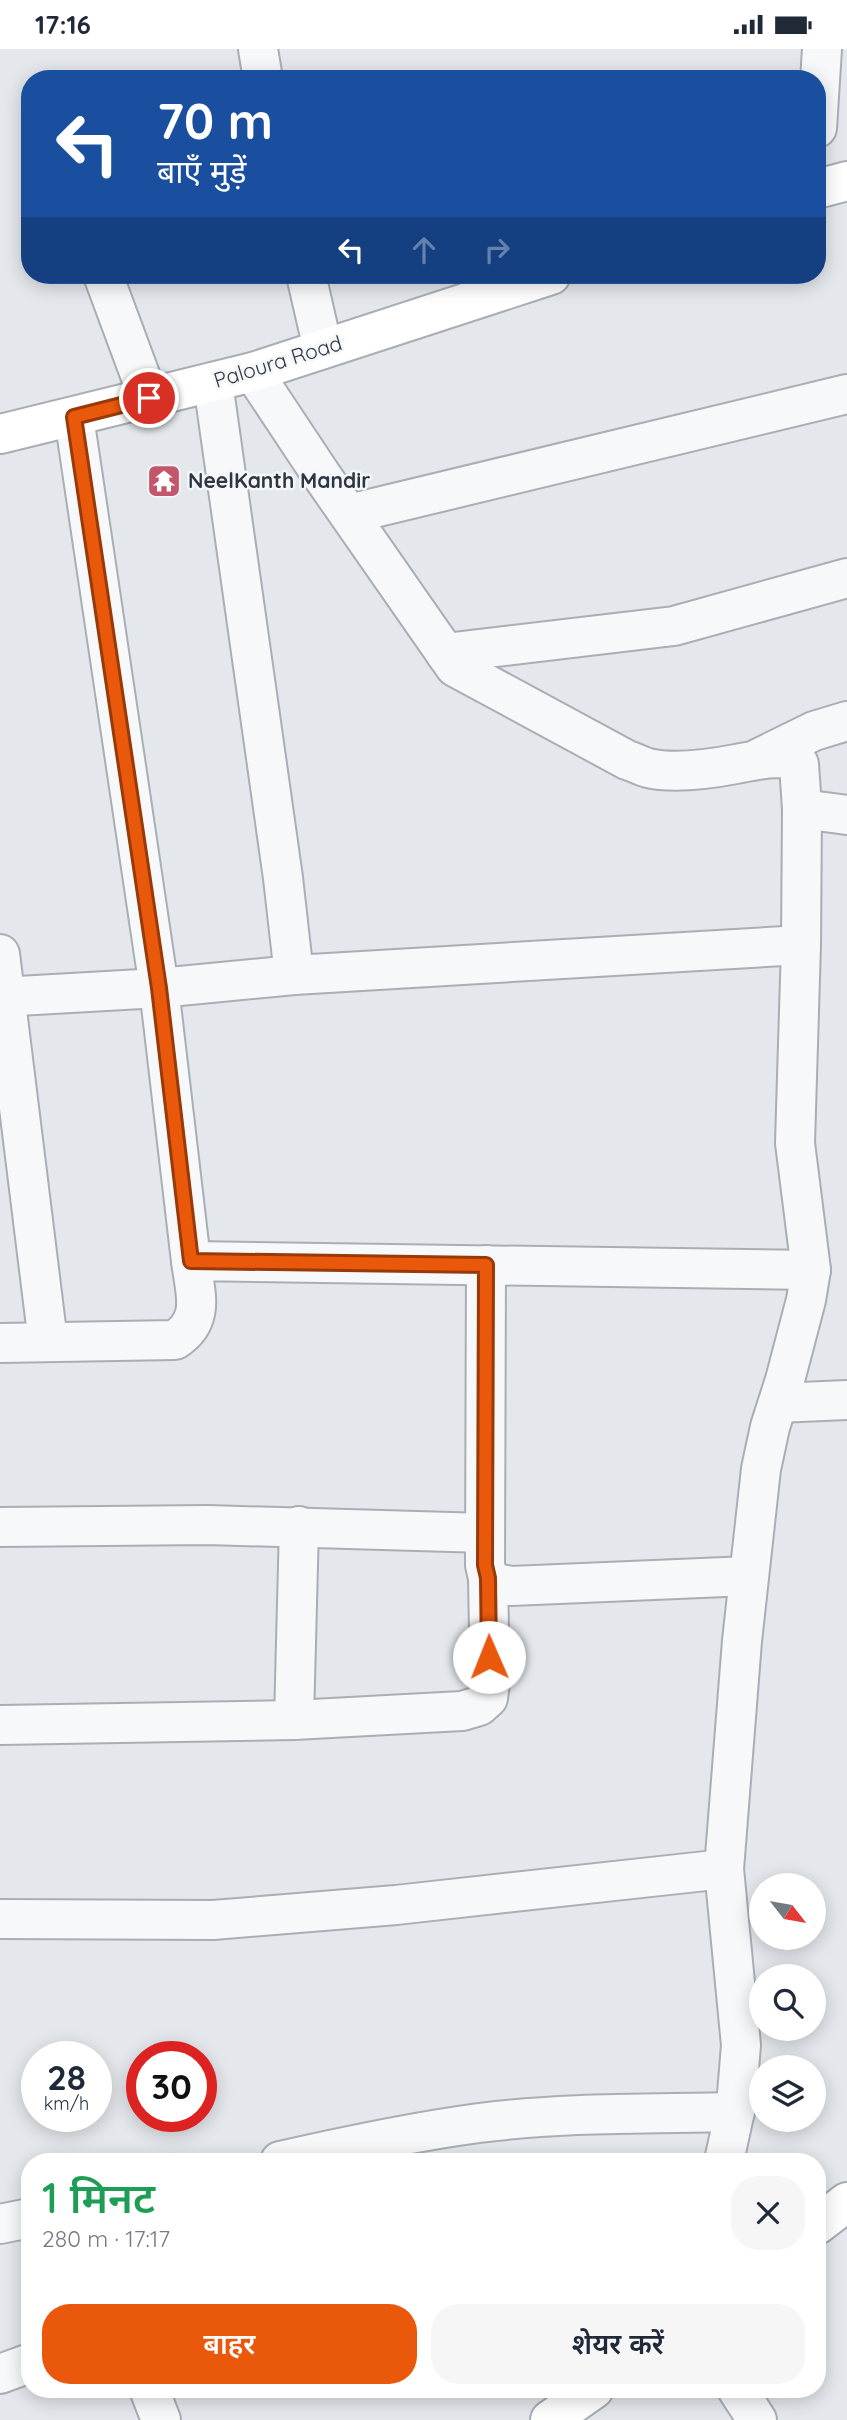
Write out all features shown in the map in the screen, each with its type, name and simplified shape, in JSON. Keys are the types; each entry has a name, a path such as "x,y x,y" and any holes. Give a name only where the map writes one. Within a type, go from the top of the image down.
{"main road":[{"path":"826,187 847,181"},
{"name":"Paloura Road","path":"0,434 253,372 523,284"},
{"path":"826,2218 847,2202"},
{"path":"550,2420 581,2398"}],"street":[{"path":"258,49 262,70"},
{"path":"821,70 822,49"},
{"path":"826,139 847,117"},
{"path":"106,284 149,398"},
{"path":"308,284 323,349"},
{"path":"253,372 445,653 455,667 468,676 492,686 627,760 648,768 694,769 736,764 759,758 814,731 847,722"},
{"path":"213,383 283,878 294,975"},
{"path":"349,515 847,394"},
{"path":"0,1343 175,1340 188,1332 197,1305 159,988 74,417"},
{"path":"445,653 674,626 847,578"},
{"path":"726,2153 735,2112 741,2045 723,1869 741,1641 761,1469 770,1427 806,1300 811,1270 795,1143 801,945 801,777 796,759 759,758"},
{"path":"802,809 847,815"},
{"path":"3,997 159,988 294,975 801,945"},
{"path":"0,954 3,997 48,1342"},
{"path":"191,1261 811,1270"},
{"path":"0,1725 294,1720 462,1710 479,1706 488,1698 488,1578 485,1565 486,1265"},
{"path":"778,1403 847,1400"},
{"path":"0,1527 299,1526 485,1533"},
{"path":"294,1720 299,1526"},
{"path":"488,1578 511,1586 749,1576"},
{"path":"0,1919 213,1920 396,1905 723,1869"},
{"path":"314,2153 481,2123 573,2116 735,2112"},
{"path":"0,2224 21,2220"},
{"path":"0,2374 21,2366"},
{"path":"152,2398 161,2420"},
{"path":"743,2398 757,2420"}],"place":[{"name":"NeelKanth Mandir","path":"164,481"}],"route":[{"path":"149,398 74,417 159,988 191,1261 486,1265 485,1565 488,1578 489,1657"}]}
